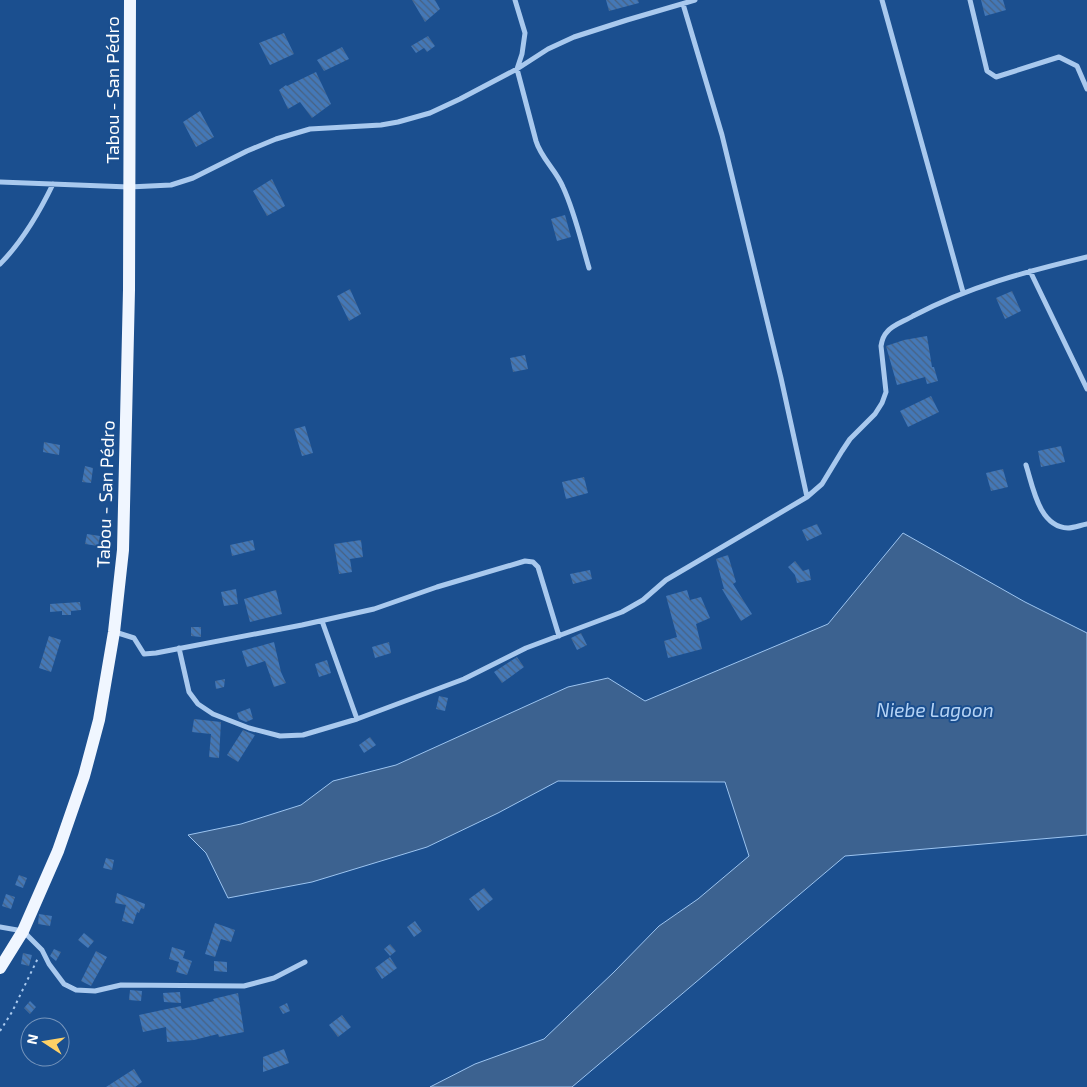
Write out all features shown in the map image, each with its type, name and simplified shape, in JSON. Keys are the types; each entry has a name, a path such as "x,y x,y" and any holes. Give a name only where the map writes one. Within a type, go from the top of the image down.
{"main road":[{"name":"Tabou - San Pédro","path":"0,968 23,931 58,851 84,776 99,720 114,632 123,550 129,290 130,0"}],"street":[{"path":"515,0 525,33 522,54 517,69 539,150 563,185 574,214 589,268"},
{"path":"0,182 129,188 171,185 193,178 276,139 310,129 398,122 430,113 517,69 548,49 574,37 695,0"},
{"path":"882,0 963,292"},
{"path":"970,0 987,71 996,77 1059,57 1077,66 1087,89"},
{"path":"683,4 722,134 781,378 807,497"},
{"path":"0,264 13,251 36,218 53,184"},
{"path":"179,648 189,692 198,704 212,714 249,728 280,736 303,735 356,719 464,679 526,648 622,612 643,600 666,580 807,497 822,484 850,439 875,414 882,403 886,392 881,346 882,338 888,330 934,305 963,292 1030,270 1087,257"},
{"path":"1030,270 1087,389"},
{"path":"1026,465 1044,516 1055,526 1070,528 1087,524"},
{"path":"114,632 134,638 144,654 374,609 438,587 525,562 533,562 538,567 559,636"},
{"path":"322,620 356,719"},
{"path":"0,927 23,931 42,950 49,964 64,984 76,990 95,991 122,985 244,986 274,978 305,962"}],"path":[{"path":"0,1031 12,1012 42,950"}],"water":[{"name":"Niebe Lagoon","path":"903,533 1025,602 1087,633 1087,835 845,856 572,1087 430,1087 475,1064 544,1039 659,926 698,899 749,856 725,782 558,781 498,813 427,847 312,882 228,898 206,853 188,835 241,824 301,805 333,781 396,765 568,687 608,678 645,701 828,624"}],"building":[{"path":"412,0 435,0 440,9 425,22"},
{"path":"606,0 638,0 639,3 609,11"},
{"path":"981,0 1003,0 1006,10 985,16"},
{"path":"284,33 294,54 270,65 259,43"},
{"path":"428,36 435,46 427,52 424,48 416,53 411,46"},
{"path":"342,47 349,59 324,71 317,60"},
{"path":"316,72 331,104 312,118 300,102 288,109 279,90"},
{"path":"200,111 214,137 196,147 183,122"},
{"path":"272,179 285,206 267,216 253,191"},
{"path":"565,215 571,237 557,241 551,219"},
{"path":"350,289 361,314 349,321 337,296"},
{"path":"1012,291 1021,311 1005,319 996,298"},
{"path":"927,336 932,367 934,367 938,381 927,384 925,377 897,385 886,346 904,340"},
{"path":"525,355 528,369 513,372 510,358"},
{"path":"931,396 939,412 908,427 900,411"},
{"path":"305,426 313,453 302,456 294,429"},
{"path":"44,442 60,445 59,455 43,452"},
{"path":"1061,446 1065,462 1041,467 1038,451"},
{"path":"85,466 93,468 91,483 82,482"},
{"path":"1003,469 1008,487 991,491 986,473"},
{"path":"584,477 588,493 566,499 562,482"},
{"path":"817,524 822,534 807,541 802,530"},
{"path":"87,534 100,536 98,546 85,544"},
{"path":"253,540 255,550 232,556 230,545"},
{"path":"361,540 363,557 350,559 352,572 339,574 334,544"},
{"path":"728,555 736,582 733,584 752,614 741,621 722,589 724,589 716,559"},
{"path":"795,561 803,571 809,569 811,580 797,583 795,575 788,567"},
{"path":"590,570 592,579 573,584 570,574"},
{"path":"236,589 238,604 224,606 221,592"},
{"path":"276,590 282,614 250,622 244,599"},
{"path":"687,590 690,600 701,597 710,618 696,624 702,649 668,658 664,641 677,637 666,596"},
{"path":"80,602 81,610 71,611 71,615 62,615 62,611 50,612 50,604"},
{"path":"191,627 201,627 201,637 191,636"},
{"path":"581,633 587,645 577,650 571,638"},
{"path":"49,636 61,640 51,672 39,668"},
{"path":"274,642 281,672 286,683 274,687 265,661 247,667 242,651"},
{"path":"389,642 391,653 375,658 372,647"},
{"path":"517,657 524,667 502,683 494,672"},
{"path":"327,660 331,673 319,677 315,664"},
{"path":"225,679 224,687 216,689 215,681"},
{"path":"439,696 448,698 445,711 436,709"},
{"path":"250,708 253,719 246,722 239,719 237,713"},
{"path":"194,719 221,722 219,758 209,757 211,734 192,732"},
{"path":"243,730 255,735 238,762 227,755"},
{"path":"370,737 376,745 364,753 359,745"},
{"path":"106,858 114,860 112,870 103,868"},
{"path":"19,875 27,878 23,888 15,885"},
{"path":"484,888 493,899 478,911 469,899"},
{"path":"117,893 145,904 144,909 141,908 139,913 137,912 133,924 122,921 126,905 115,903"},
{"path":"6,894 15,897 11,909 2,906"},
{"path":"39,914 52,916 50,926 38,924"},
{"path":"415,921 422,931 414,937 407,927"},
{"path":"215,923 235,930 231,942 221,939 215,957 205,954"},
{"path":"84,933 94,941 88,948 78,940"},
{"path":"390,944 396,951 390,956 384,949"},
{"path":"172,947 185,951 183,958 192,961 187,975 176,972 179,962 169,959"},
{"path":"54,949 61,952 56,961 50,956"},
{"path":"96,951 107,957 91,986 81,981"},
{"path":"23,953 32,955 29,966 21,964"},
{"path":"390,957 397,968 382,979 375,968"},
{"path":"214,961 227,962 227,972 214,971"},
{"path":"130,990 142,991 141,1001 129,1000"},
{"path":"180,992 181,1003 164,1002 163,993"},
{"path":"238,993 244,1032 219,1037 218,1034 194,1040 167,1042 166,1027 143,1032 139,1015 181,1006 182,1009"},
{"path":"30,1001 36,1007 30,1014 24,1008"},
{"path":"287,1003 290,1011 283,1014 279,1007"},
{"path":"342,1015 351,1027 338,1037 329,1025"},
{"path":"284,1049 289,1063 263,1072 263,1057"},
{"path":"134,1069 142,1082 135,1087 106,1087"}]}
